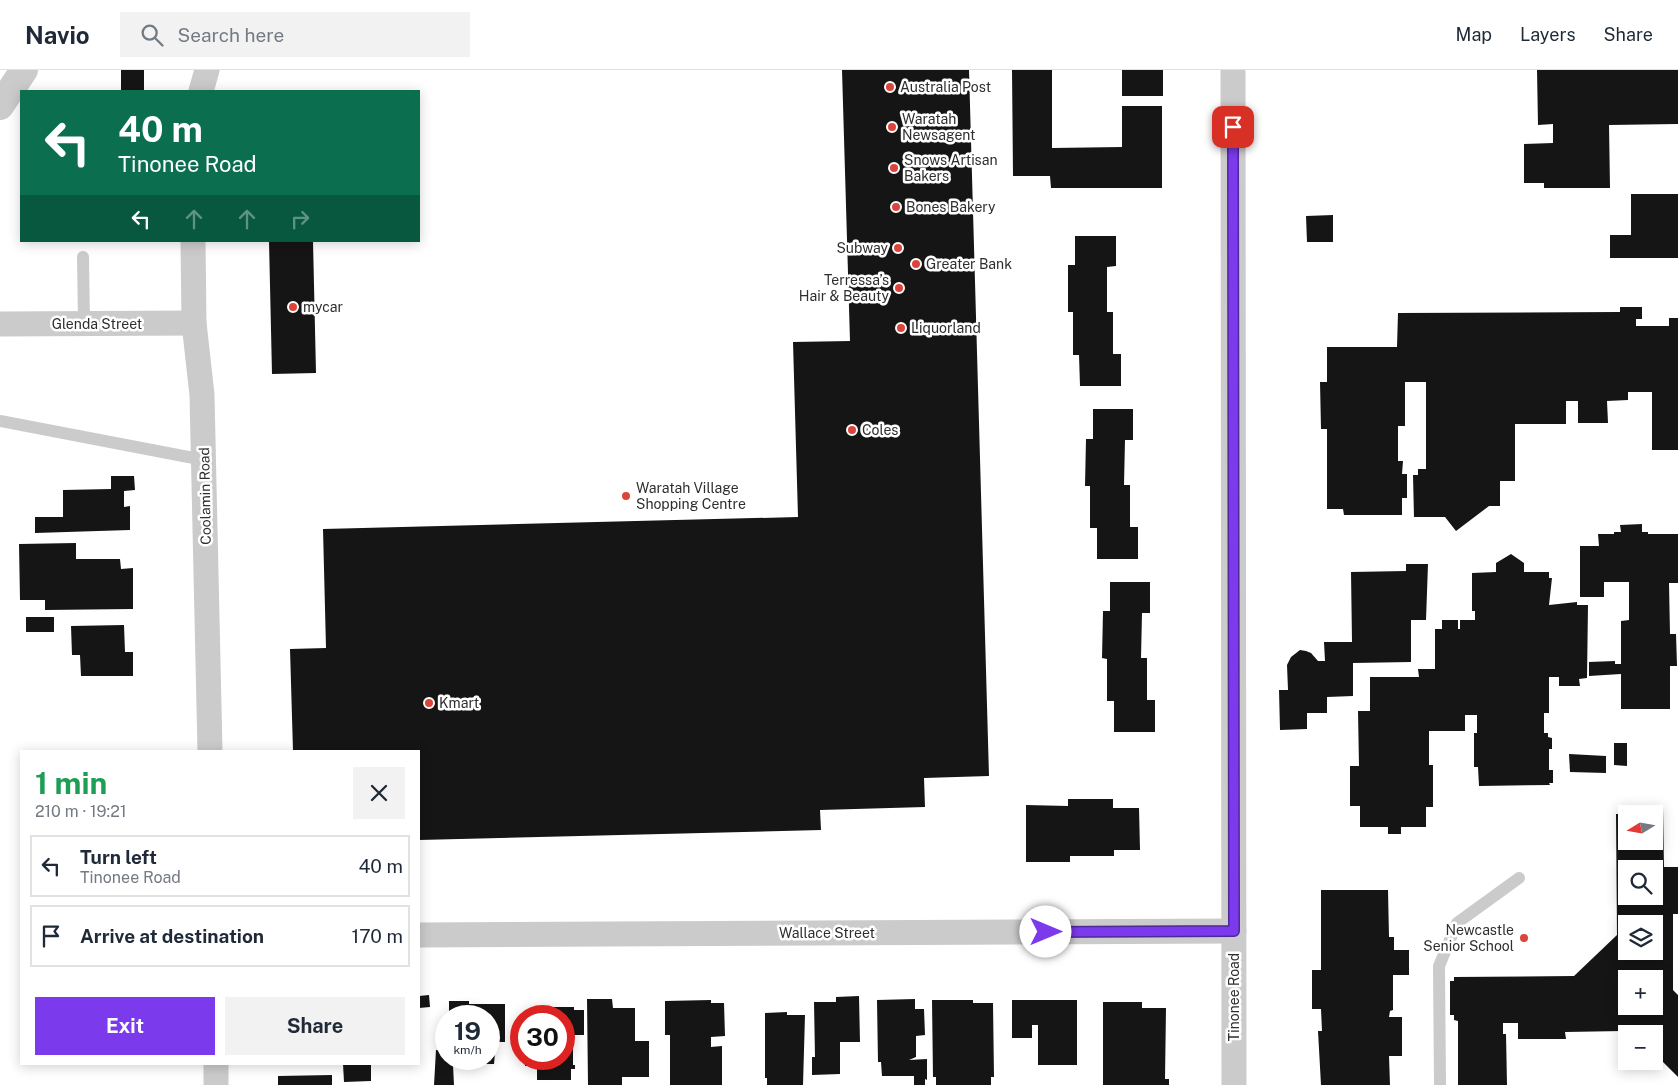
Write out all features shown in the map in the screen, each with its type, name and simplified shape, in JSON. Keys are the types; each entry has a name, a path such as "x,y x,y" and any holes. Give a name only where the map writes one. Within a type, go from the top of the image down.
{"street":[{"path":"0,106 24,70"},
{"path":"201,90 207,70"},
{"name":"Tinonee Road","path":"1233,70 1234,1085"},
{"name":"Coolamin Road","path":"193,242 194,323 202,395 210,750"},
{"name":"Glenda Street","path":"0,324 194,323"},
{"name":"Wallace Street","path":"420,936 1234,931"},
{"path":"216,1065 216,1085"}],"lane":[{"path":"83,257 84,324"},
{"path":"0,421 204,460"},
{"path":"1440,1085 1439,966 1457,923 1518,878"}],"building":[{"path":"121,70 144,70 144,90 121,90"},
{"path":"842,70 969,70 989,776 924,778 925,807 820,810 821,830 420,840 420,750 293,750 290,649 326,648 323,529 798,517 793,342 850,341"},
{"path":"1012,70 1052,70 1052,148 1122,147 1122,106 1162,106 1162,188 1051,188 1050,176 1013,176"},
{"path":"1122,70 1163,70 1163,96 1122,96"},
{"path":"1537,70 1678,70 1678,124 1609,125 1610,188 1544,188 1544,183 1524,183 1524,144 1553,143 1553,124 1538,125"},
{"path":"1631,194 1678,194 1678,258 1610,258 1610,235 1631,235"},
{"path":"1333,215 1333,242 1307,242 1306,216"},
{"path":"1075,236 1116,236 1116,266 1107,267 1107,312 1113,312 1113,354 1121,354 1121,386 1080,386 1079,355 1073,355 1073,312 1068,312 1068,265 1075,265"},
{"name":"mycar","path":"269,242 313,242 316,373 272,374"},
{"path":"1620,307 1642,307 1642,319 1636,319 1636,326 1669,326 1669,318 1678,318 1678,450 1652,450 1652,392 1628,392 1628,400 1607,401 1608,423 1578,423 1578,401 1566,401 1566,424 1515,424 1515,481 1500,481 1500,506 1489,506 1456,531 1445,517 1414,517 1413,475 1418,475 1418,469 1426,469 1426,382 1405,382 1405,426 1398,426 1398,461 1403,461 1402,474 1407,474 1407,498 1402,498 1402,515 1344,515 1343,509 1327,509 1327,429 1321,429 1320,382 1327,382 1327,347 1397,347 1398,313 1620,312"},
{"path":"1093,409 1133,409 1133,440 1125,440 1124,485 1130,485 1130,527 1138,527 1138,559 1097,559 1097,528 1090,528 1090,486 1085,486 1086,439 1093,439"},
{"path":"111,476 134,476 135,490 124,491 124,507 130,506 130,530 35,533 35,517 63,517 63,490 111,489"},
{"path":"1642,524 1642,532 1648,532 1648,534 1678,534 1678,583 1669,583 1670,634 1676,634 1677,666 1670,666 1670,709 1621,709 1621,674 1589,676 1589,662 1615,661 1615,664 1621,664 1621,621 1629,620 1629,582 1604,582 1604,597 1580,597 1580,546 1599,546 1598,534 1621,532 1620,525"},
{"path":"76,543 76,559 120,559 121,569 133,568 133,609 45,610 45,600 20,600 19,544"},
{"path":"1511,554 1524,563 1524,572 1549,572 1549,578 1552,578 1549,605 1577,602 1577,605 1588,605 1587,678 1579,679 1580,686 1559,686 1559,677 1549,677 1549,713 1544,713 1544,733 1548,733 1548,737 1552,738 1552,749 1549,749 1549,770 1553,770 1553,783 1549,783 1550,785 1479,786 1478,767 1474,767 1474,733 1477,733 1477,715 1465,715 1465,731 1429,731 1429,765 1433,765 1433,807 1426,807 1426,827 1401,827 1401,834 1388,834 1388,827 1360,827 1360,806 1350,806 1350,766 1359,766 1358,711 1370,711 1370,677 1419,677 1418,669 1435,669 1435,629 1442,629 1442,620 1458,620 1458,629 1460,629 1460,620 1475,620 1475,611 1472,611 1472,573 1496,572 1496,563"},
{"path":"1406,564 1428,564 1426,620 1411,620 1411,662 1353,663 1353,696 1327,697 1327,713 1307,713 1307,729 1280,730 1279,690 1288,690 1287,665 1291,657 1300,650 1311,653 1318,661 1325,661 1324,642 1352,642 1351,572 1406,571"},
{"path":"1110,582 1150,582 1150,613 1142,613 1141,658 1147,658 1147,700 1155,700 1155,732 1114,732 1114,701 1107,701 1107,659 1102,658 1103,611 1110,611"},
{"path":"26,617 54,617 54,632 26,632"},
{"path":"124,625 125,652 133,652 133,676 81,676 80,655 72,655 71,626"},
{"path":"1614,743 1627,743 1627,766 1614,765"},
{"path":"1569,754 1606,756 1606,773 1570,772"},
{"path":"1068,799 1113,799 1113,808 1139,808 1140,850 1114,850 1114,856 1070,856 1070,862 1026,862 1026,805 1068,806"},
{"path":"1663,808 1664,867 1678,867 1678,914 1673,914 1673,990 1678,995 1678,1077 1663,1062 1663,1025 1618,1025 1618,1031 1565,1032 1566,1039 1518,1039 1518,1023 1503,1023 1503,1034 1506,1034 1507,1085 1458,1085 1458,1021 1454,1020 1454,1015 1450,1015 1450,981 1454,981 1454,977 1574,976 1617,935 1616,814 1618,814 1618,850 1663,850"},
{"path":"1321,890 1388,890 1389,937 1394,937 1394,950 1409,950 1409,975 1393,975 1393,1010 1390,1011 1389,1017 1402,1017 1402,1056 1389,1056 1390,1085 1321,1085 1318,1031 1322,1031 1321,1009 1312,1009 1312,970 1321,970"},
{"path":"429,995 430,1007 420,1008 420,996"},
{"path":"859,996 860,1042 840,1042 840,1074 812,1075 812,1057 815,1057 814,1002 836,1002 836,997"},
{"path":"587,999 612,999 613,1008 635,1008 635,1041 649,1041 649,1077 622,1077 622,1085 588,1085"},
{"path":"915,999 915,1009 924,1009 925,1035 916,1036 916,1057 909,1060 927,1059 927,1080 925,1079 925,1085 914,1085 914,1076 882,1076 881,1062 878,1062 877,1000"},
{"path":"711,1000 711,1003 724,1003 725,1036 711,1037 711,1047 722,1046 722,1085 670,1085 670,1035 665,1035 665,1001"},
{"path":"932,1000 973,1000 973,1003 993,1003 994,1077 991,1077 991,1085 936,1085 936,1077 933,1077"},
{"path":"1012,1000 1077,1000 1077,1065 1038,1065 1038,1025 1032,1025 1032,1038 1012,1038"},
{"path":"449,1001 469,1001 469,1004 505,1004 505,1042 500,1042 500,1005 449,1005"},
{"path":"1103,1002 1142,1002 1142,1008 1166,1008 1165,1079 1169,1079 1169,1085 1103,1085"},
{"path":"575,1010 584,1010 584,1035 575,1035"},
{"path":"787,1012 787,1015 805,1015 803,1085 767,1085 767,1078 765,1078 765,1013"},
{"path":"343,1065 371,1065 371,1081 344,1082"},
{"path":"435,1068 435,1070 453,1070 454,1085 434,1085"},
{"path":"537,1070 571,1070 571,1080 537,1080"},
{"path":"332,1075 332,1085 278,1085 278,1076"}],"place":[{"name":"Australia Post","path":"890,87"},
{"name":"Waratah Newsagent","path":"892,127"},
{"name":"Snows Artisan Bakers","path":"894,168"},
{"name":"Bones Bakery","path":"896,207"},
{"name":"Subway","path":"898,248"},
{"name":"Greater Bank","path":"916,264"},
{"name":"Terressa’s Hair & Beauty","path":"899,288"},
{"name":"mycar","path":"293,307"},
{"name":"Liquorland","path":"901,328"},
{"name":"Coles","path":"852,430"},
{"name":"Waratah Village Shopping Centre","path":"626,496"},
{"name":"Kmart","path":"429,703"},
{"name":"Newcastle Senior School","path":"1524,938"}],"route":[{"path":"1046,932 1234,931 1233,127"}]}
